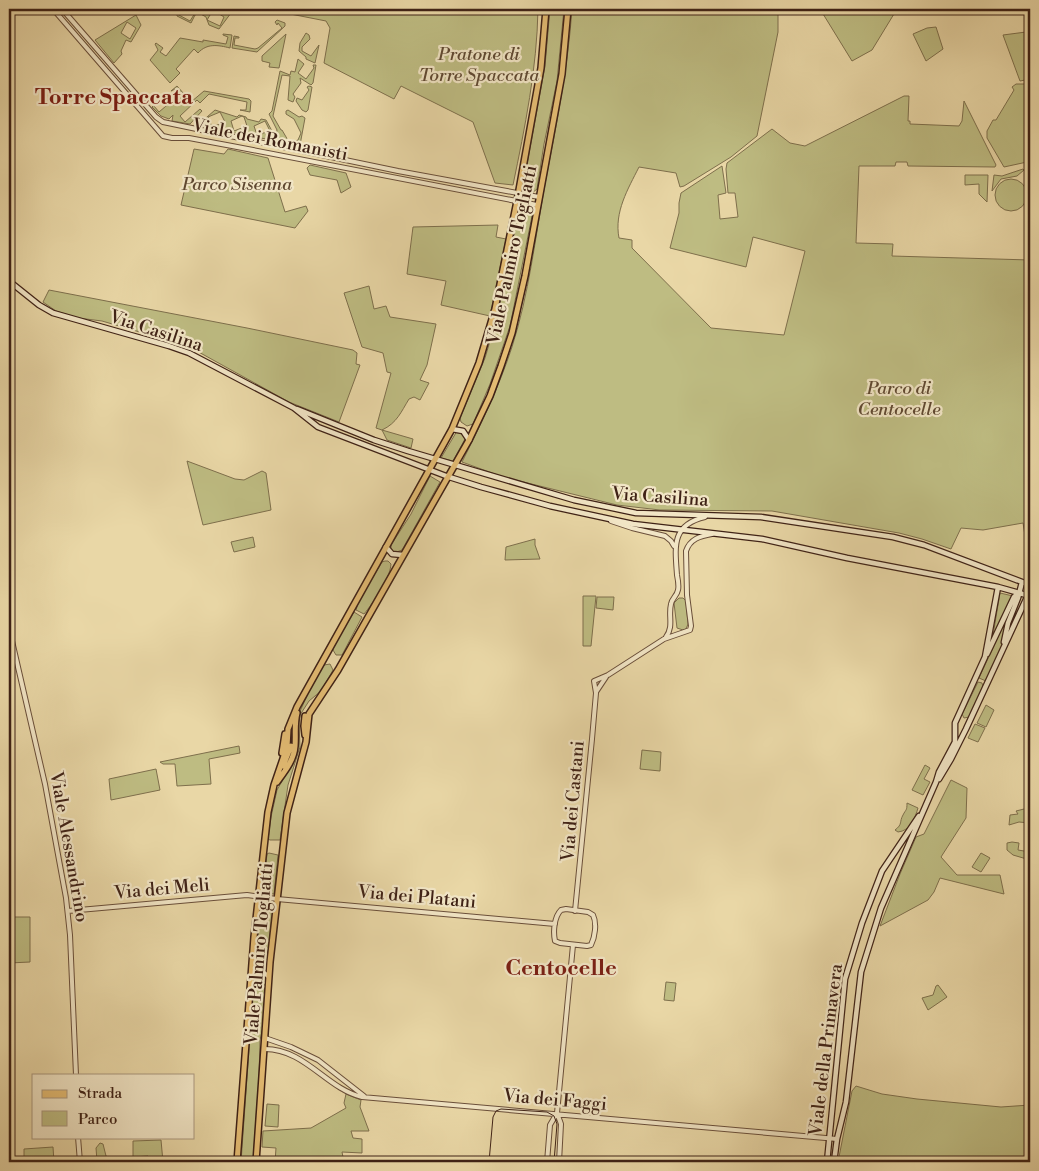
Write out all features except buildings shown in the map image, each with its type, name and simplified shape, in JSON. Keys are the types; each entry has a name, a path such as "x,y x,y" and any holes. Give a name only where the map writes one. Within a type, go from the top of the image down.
{"main road":[{"name":"Viale Palmiro Togliatti","path":"237,1162 258,896 268,812 274,785 287,747 287,733 296,710 452,429 474,378 498,295 517,201 541,68 546,9"},
{"name":"Viale Palmiro Togliatti","path":"256,1162 269,977 277,899 287,813 303,750 306,715 309,708 318,700 333,678 469,440 490,396 512,333 522,291 562,74 568,9"},
{"name":"Via Casilina","path":"10,280 38,305 53,313 189,353 294,408 374,440 454,466 566,498 636,513 760,517 899,538 924,545 1030,585"},
{"name":"Via Casilina","path":"294,408 318,427 448,477 481,488 550,506 650,527 762,539 847,558 998,587 1029,596"},
{"path":"452,429 457,428 463,431 469,440"},
{"path":"386,546 392,554 403,555"},
{"path":"1002,651 1008,623 1022,582"},
{"name":"Viale della Primavera","path":"834,1162 837,1139 846,1102 861,972 882,908 924,808 955,742 955,723 985,657 998,587"},
{"path":"985,657 1014,597 1019,592"},
{"name":"Viale della Primavera","path":"936,782 954,753 1029,596"},
{"name":"Viale Palmiro Togliatti","path":"274,785 292,759 295,746 294,727 300,703"},
{"name":"Viale Palmiro Togliatti","path":"274,785 290,750 291,730 296,710"},
{"name":"Viale della Primavera","path":"827,1162 845,979 851,954 883,868 924,808"}],"street":[{"name":"Viale dei Romanisti","path":"53,9 162,135 222,144 537,205"},
{"name":"Viale dei Romanisti","path":"62,9 156,117 163,122 539,197"},
{"path":"664,639 671,627 671,602 678,590 677,539 681,530 693,520 713,515"},
{"name":"Via Casilina","path":"607,518 627,527 666,536 672,542 676,551"},
{"path":"608,675 664,639 688,632 691,628 685,558 687,546 698,537 725,534"},
{"name":"Viale Alessandrino","path":"9,628 45,784 68,911 76,1074"},
{"name":"Via dei Castani","path":"576,911 596,693 594,681 608,675"},
{"name":"Via dei Castani","path":"596,693 608,675"},
{"name":"Via dei Meli","path":"68,911 243,895 277,899"},
{"name":"Via dei Platani","path":"277,899 555,924"},
{"path":"563,909 576,911 591,913 594,916 592,944 588,946 560,944 555,941 556,915 563,909"},
{"path":"559,1162 561,1124 557,1113 573,945"},
{"path":"251,976 262,971 269,977"},
{"path":"265,1038 314,1058 366,1097"},
{"path":"265,1050 280,1052 296,1058 348,1091 366,1097"},
{"name":"Via dei Faggi","path":"366,1097 837,1139"},
{"path":"547,1162 551,1123 557,1113"},
{"path":"78,1138 80,1162"}],"green space":[{"path":"190,9 220,9 231,13 219,29 209,25 207,20 206,17 199,13 195,15 191,23 177,16 177,14 190,21 195,13","holes":["213,10 224,17 220,26 207,20"]},
{"name":"Pratone di Torre Spaccata","path":"265,9 538,9 533,75 513,185 495,183 473,122 401,86 394,99 324,63 330,28 326,21"},
{"path":"550,9 564,9 557,81 537,189 532,193 524,190 523,186 545,66"},
{"name":"Parco di Centocelle","path":"572,9 778,9 778,32 757,136 731,157 684,186 680,187 676,173 639,167 623,201 618,219 619,238 632,240 632,248 711,328 784,335 805,251 753,237 746,267 670,248 679,213 681,193 722,166 726,193 718,195 720,219 738,217 735,193 728,193 727,163 772,129 790,143 805,146 904,96 909,96 908,121 910,121 910,124 959,126 962,121 964,101 996,165 995,167 908,166 907,162 896,162 895,166 859,166 856,243 893,244 892,256 1030,260 1030,549 1027,548 1023,523 983,530 961,528 951,549 899,533 772,511 660,510 617,505 503,477 462,462 501,377 523,307 561,97"},
{"path":"820,9 897,9 872,50 852,61"},
{"path":"136,15 141,25 131,42 126,40 121,51 122,54 114,63 95,40","holes":["127,22 136,28 130,39 121,33"]},
{"path":"277,20 285,23 285,26 257,52 232,48 234,36 239,38 235,38 234,45 258,48 282,28 275,22"},
{"path":"936,27 943,49 926,61 913,34 927,28"},
{"path":"1026,32 1030,35 1030,79 1020,81 1003,35"},
{"path":"306,33 310,39 302,47 302,51 311,56 319,45 315,63 306,59 299,51 300,43"},
{"path":"223,34 232,35 230,48 209,46 198,53 194,49 176,69 180,73 170,83 150,60 158,50 156,43 163,48 160,52 166,56 180,38 226,44 228,37"},
{"path":"286,34 279,68 269,67 270,63 262,61 262,56"},
{"path":"298,59 304,64 298,73 306,79 314,68 313,65 316,65 313,83 311,85 300,78 301,83 293,94 295,97 293,102 288,100 290,76 282,75 273,116 289,142 275,141 277,130 269,114 272,111 280,71 290,75 291,71 295,72"},
{"path":"1016,84 1030,84 1030,158 1027,162 1004,167 987,138 987,131 993,120 996,120 1014,90 1012,87"},
{"path":"177,86 191,102 204,91 249,99 251,101 250,112 240,110 246,110 247,102 209,94 200,103 197,100 180,116 185,122 200,109 202,111 190,124 172,121 173,115 169,119 161,116 152,107 156,103 154,106 159,112 179,95 175,89 171,91"},
{"path":"307,87 312,87 306,112 302,110 296,101 297,98 302,100 309,90"},
{"path":"215,110 237,117 239,115 246,117 247,119 259,122 261,119 266,120 272,131 271,140 199,126 199,124","holes":["220,112 225,122 212,127 208,117","242,116 247,126 234,131 231,121","265,121 270,131 257,135 254,126"]},
{"path":"288,110 299,117 305,118 300,145 291,144 298,140 301,133 294,119 286,114"},
{"name":"Parco Sisenna","path":"194,149 224,154 228,149 268,158 285,212 306,206 308,211 295,228 181,205"},
{"path":"310,165 346,173 351,187 341,193 337,180 310,175 307,168"},
{"path":"1023,169 1017,176 1001,179 992,191 994,175 1002,176"},
{"path":"965,175 988,175 987,202 979,194 979,184 965,185"},
{"path":"1011,179 1022,184 1027,195 1022,206 1011,211 1000,206 995,195 1000,184"},
{"path":"521,206 532,208 533,211 510,326 490,384 473,424 467,426 461,422 460,418 485,358 496,321 517,215"},
{"path":"498,225 496,237 506,239 490,316 441,305 446,281 407,274 413,227"},
{"path":"369,286 374,309 386,306 390,317 436,324 427,365 420,380 429,383 420,400 414,397 409,399 395,421 382,430 376,428 391,373 387,372 383,353 362,347 344,293"},
{"path":"49,290 353,350 357,353 356,364 360,365 339,422 289,402 195,350 102,321 78,318 56,311 43,302"},
{"path":"382,430 413,439 411,448 387,440"},
{"path":"457,431 465,436 465,439 453,461 441,458"},
{"path":"187,461 235,479 244,480 262,471 266,473 271,510 203,525"},
{"path":"430,476 440,482 402,550 394,553 391,545 411,514"},
{"path":"253,537 255,547 234,552 231,542"},
{"path":"535,539 540,559 505,560 506,547"},
{"path":"385,561 391,564 388,577 364,614 356,610 359,600 382,562"},
{"path":"1000,593 1013,596 992,641"},
{"path":"583,596 596,596 591,646 583,646"},
{"path":"597,597 614,597 613,610 596,608"},
{"path":"679,598 683,598 686,601 688,624 686,629 683,630 677,628 674,603"},
{"path":"1014,602 1001,648 986,681 979,678"},
{"path":"354,612 362,617 342,655 336,655 333,650 334,645"},
{"path":"330,664 333,670 321,691 309,701 300,715 300,747 288,785 280,840 270,840 268,839 271,817 277,790 294,760 297,749 297,718 310,689 324,665"},
{"path":"978,682 982,683 983,687 969,717 964,718 962,714"},
{"path":"986,705 994,710 986,727 977,723"},
{"path":"975,724 985,728 978,742 968,738"},
{"path":"239,746 240,753 209,759 211,784 177,786 175,764 163,764 160,762"},
{"path":"642,750 661,752 660,771 640,769"},
{"path":"925,765 930,768 924,779 930,782 923,795 912,790"},
{"path":"156,769 160,790 111,800 109,779"},
{"path":"951,780 967,788 966,818 941,857 957,875 1000,875 1004,894 940,878 928,900 880,926 916,837 924,834"},
{"path":"907,803 918,808 914,820 909,827 898,832 895,830 907,809"},
{"path":"1028,808 1030,823 1019,822 1009,825 1010,815 1018,814 1016,811"},
{"path":"1007,843 1019,843 1018,850 1030,852 1030,860 1013,855 1007,850"},
{"path":"981,853 990,858 981,872 972,867"},
{"path":"267,854 278,855 274,894 263,893"},
{"path":"262,899 274,900 267,960 263,963 256,960"},
{"path":"13,917 30,917 30,962 9,963 9,935"},
{"path":"261,973 266,979 263,1027 260,1040 253,1162 241,1162 254,979 256,975"},
{"path":"666,982 676,983 674,1001 664,1000"},
{"path":"938,985 947,997 928,1010 922,998 933,995"},
{"path":"856,1086 882,1094 917,1099 1001,1107 1030,1105 1030,1162 838,1162 852,1091"},
{"path":"346,1094 361,1100 360,1107 369,1131 351,1131 353,1138 362,1139 362,1153 342,1152 344,1162 275,1162 276,1148 262,1147 263,1131 311,1128 346,1108 344,1103"},
{"path":"267,1104 279,1105 278,1127 265,1126"},
{"path":"161,1140 163,1162 149,1162 148,1156 133,1157 133,1141"},
{"path":"100,1143 103,1144 106,1156 112,1159 112,1162 97,1161 96,1148"},
{"path":"53,1147 54,1162 24,1162 24,1149"}],"tram line":[{"path":"489,1162 493,1117 496,1111 501,1109 547,1112 554,1116 557,1124 554,1162"}],"district":[{"name":"Torre Spaccata","path":"114,97"},
{"name":"Centocelle","path":"561,968"}]}
